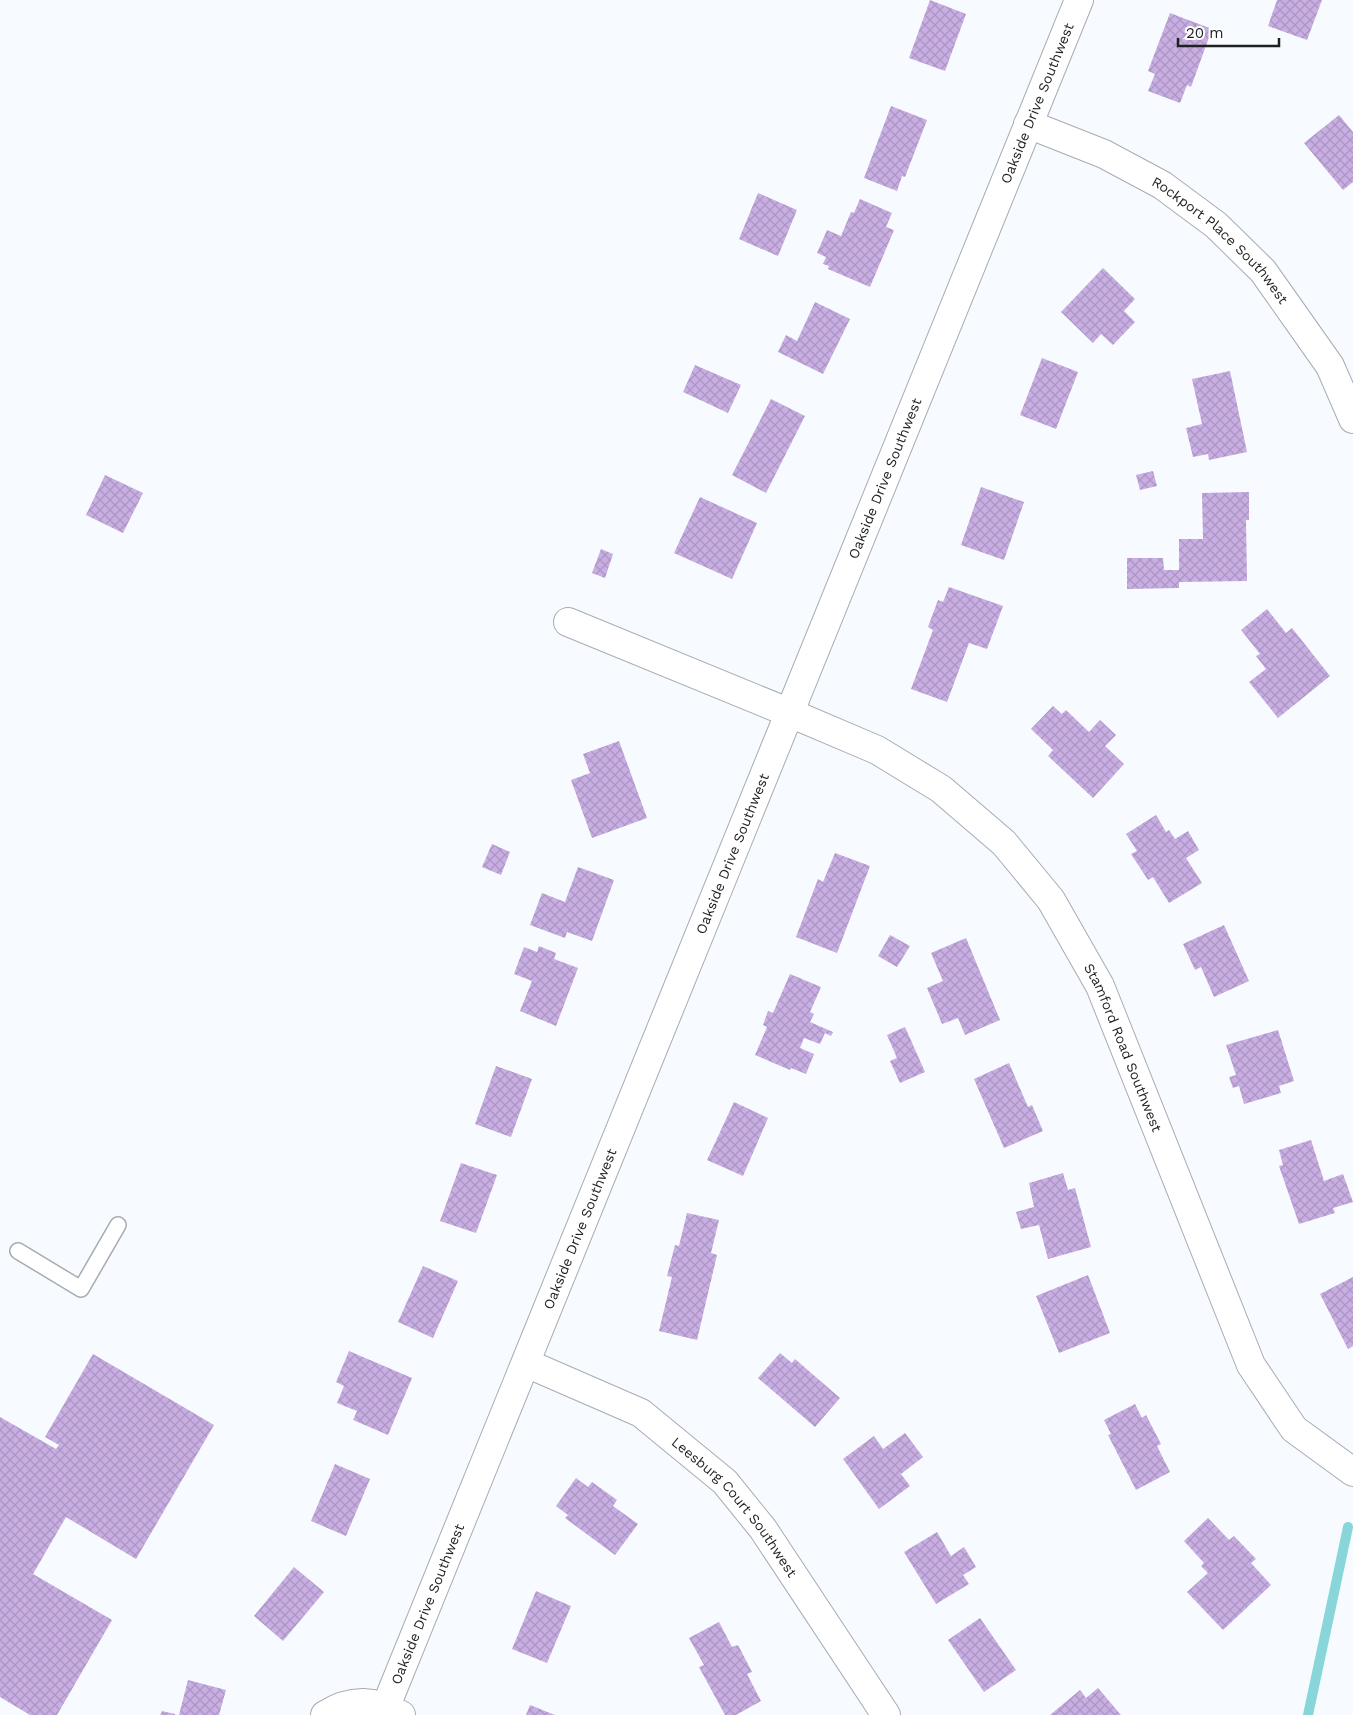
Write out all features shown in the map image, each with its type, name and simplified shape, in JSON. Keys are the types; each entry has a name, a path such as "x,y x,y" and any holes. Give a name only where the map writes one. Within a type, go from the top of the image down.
{"street":[{"name":"Oakside Drive Southwest","path":"393,1711 526,1363 1079,0"},
{"name":"Rockport Place Southwest","path":"1028,124 1104,154 1146,176 1162,185 1216,225 1263,271 1330,366 1353,419"},
{"name":"Stamford Road Southwest","path":"568,622 877,750 941,789 1004,843 1051,900 1100,986 1251,1365 1294,1430 1353,1472"},
{"name":"Leesburg Court Southwest","path":"526,1363 641,1413 725,1482 763,1529 886,1715"},
{"path":"326,1715 345,1705 365,1702 393,1711"}],"lane":[{"path":"18,1251 81,1290 118,1225"}],"building":[{"path":"930,0 966,14 945,71 909,58"},
{"path":"1277,0 1322,0 1307,40 1268,26"},
{"path":"1170,13 1212,29 1191,87 1187,85 1180,103 1148,91 1155,74 1148,71"},
{"path":"891,106 927,120 905,177 902,176 897,191 864,178"},
{"path":"1339,115 1353,132 1353,182 1343,190 1304,143"},
{"path":"758,193 797,210 778,256 739,239"},
{"path":"860,199 892,213 886,227 894,230 870,287 828,269 829,266 823,264 826,257 817,253 827,230 841,236 851,212 854,213"},
{"path":"1103,268 1135,299 1124,311 1135,322 1113,345 1101,334 1093,343 1061,312"},
{"path":"815,302 850,319 823,374 778,352 786,335 797,341"},
{"path":"1042,358 1078,372 1056,429 1020,415"},
{"path":"695,365 741,385 728,413 683,392"},
{"path":"1230,371 1247,452 1209,460 1208,454 1193,457 1186,428 1202,424 1192,379"},
{"path":"771,399 805,416 766,493 732,475"},
{"path":"1153,471 1157,486 1140,490 1136,475"},
{"path":"105,475 143,493 123,533 86,515"},
{"path":"981,487 1024,502 1004,560 961,545"},
{"path":"1249,492 1249,520 1246,520 1247,581 1179,582 1179,588 1127,589 1127,558 1163,558 1164,570 1179,570 1179,539 1203,539 1202,493"},
{"path":"700,497 757,523 732,579 674,553"},
{"path":"601,549 613,554 605,578 592,573"},
{"path":"949,587 1003,606 987,649 969,643 947,702 911,689 933,630 928,627 938,600 943,602"},
{"path":"1267,609 1286,633 1292,628 1330,676 1278,718 1249,682 1266,669 1256,656 1260,654 1241,630"},
{"path":"1053,706 1062,714 1066,710 1089,732 1100,720 1116,735 1105,746 1124,764 1093,798 1048,756 1053,750 1031,729"},
{"path":"619,741 647,818 592,838 571,780 590,773 583,754"},
{"path":"1156,815 1166,832 1169,830 1175,839 1188,831 1199,850 1186,858 1202,883 1169,903 1153,877 1148,880 1131,854 1137,851 1126,834"},
{"path":"492,844 510,852 501,875 482,867"},
{"path":"835,853 870,866 837,953 796,937 818,879 823,882"},
{"path":"578,867 614,880 592,941 567,932 565,938 530,925 542,893 565,902"},
{"path":"1224,925 1249,981 1214,997 1201,967 1195,970 1183,944"},
{"path":"890,935 910,946 897,967 878,956"},
{"path":"966,938 1000,1020 965,1035 958,1018 942,1024 927,988 943,981 931,953"},
{"path":"539,946 556,953 554,959 578,968 556,1026 520,1011 532,981 514,974 524,947 537,952"},
{"path":"790,974 821,987 810,1012 814,1014 810,1022 833,1032 831,1036 825,1033 820,1044 804,1038 800,1048 814,1054 806,1074 791,1068 790,1070 755,1055 767,1027 763,1025 768,1011 773,1013"},
{"path":"905,1027 925,1072 900,1083 890,1061 897,1058 887,1035"},
{"path":"1278,1030 1294,1081 1279,1086 1281,1093 1244,1104 1239,1086 1233,1088 1229,1077 1236,1075 1226,1045"},
{"path":"1009,1063 1028,1107 1032,1105 1043,1131 1004,1148 974,1079"},
{"path":"496,1066 532,1079 511,1137 475,1124"},
{"path":"734,1102 768,1118 743,1176 707,1160"},
{"path":"1311,1140 1324,1181 1343,1174 1353,1202 1333,1208 1335,1213 1299,1224 1279,1166 1283,1165 1279,1150"},
{"path":"461,1163 497,1175 476,1233 440,1221"},
{"path":"1063,1173 1068,1190 1075,1188 1091,1247 1048,1259 1039,1225 1021,1229 1016,1212 1034,1207 1029,1183"},
{"path":"687,1213 719,1220 711,1253 717,1255 697,1340 659,1331 672,1277 667,1276 675,1245 679,1246"},
{"path":"423,1266 458,1281 433,1338 398,1322"},
{"path":"1088,1275 1110,1333 1059,1353 1036,1296"},
{"path":"1353,1277 1353,1346 1348,1349 1320,1294"},
{"path":"349,1351 412,1378 388,1435 353,1420 357,1411 337,1403 344,1386 336,1382"},
{"path":"780,1353 792,1363 795,1359 840,1398 815,1427 758,1378"},
{"path":"93,1354 214,1425 136,1559 66,1517 33,1574 112,1620 57,1715 30,1715 0,1697 0,1417 56,1449 59,1445 45,1437"},
{"path":"1135,1404 1142,1418 1146,1415 1161,1444 1157,1446 1170,1472 1136,1490 1108,1435 1111,1434 1104,1420"},
{"path":"905,1433 923,1457 901,1474 910,1486 879,1509 843,1459 874,1436 883,1449"},
{"path":"335,1464 370,1479 346,1536 311,1521"},
{"path":"576,1478 588,1487 592,1482 617,1500 613,1506 638,1524 615,1555 565,1518 568,1515 556,1506"},
{"path":"1208,1518 1229,1540 1234,1536 1256,1559 1251,1563 1271,1585 1223,1630 1187,1592 1208,1573 1201,1566 1204,1563 1184,1541"},
{"path":"937,1532 951,1556 964,1547 976,1567 963,1575 969,1584 936,1604 904,1552"},
{"path":"294,1567 324,1592 283,1641 254,1616"},
{"path":"536,1591 571,1606 547,1663 512,1649"},
{"path":"980,1618 1016,1670 984,1692 948,1640"},
{"path":"719,1622 732,1647 738,1645 752,1672 747,1674 761,1701 736,1715 725,1715 699,1667 704,1665 689,1638"},
{"path":"188,1680 226,1690 219,1715 179,1715"},
{"path":"1098,1688 1121,1715 1050,1715 1080,1690 1086,1698"},
{"path":"530,1705 555,1715 526,1715"},
{"path":"162,1711 175,1714 175,1715 160,1715"}],"waterway":[{"path":"1308,1715 1348,1527"}]}
